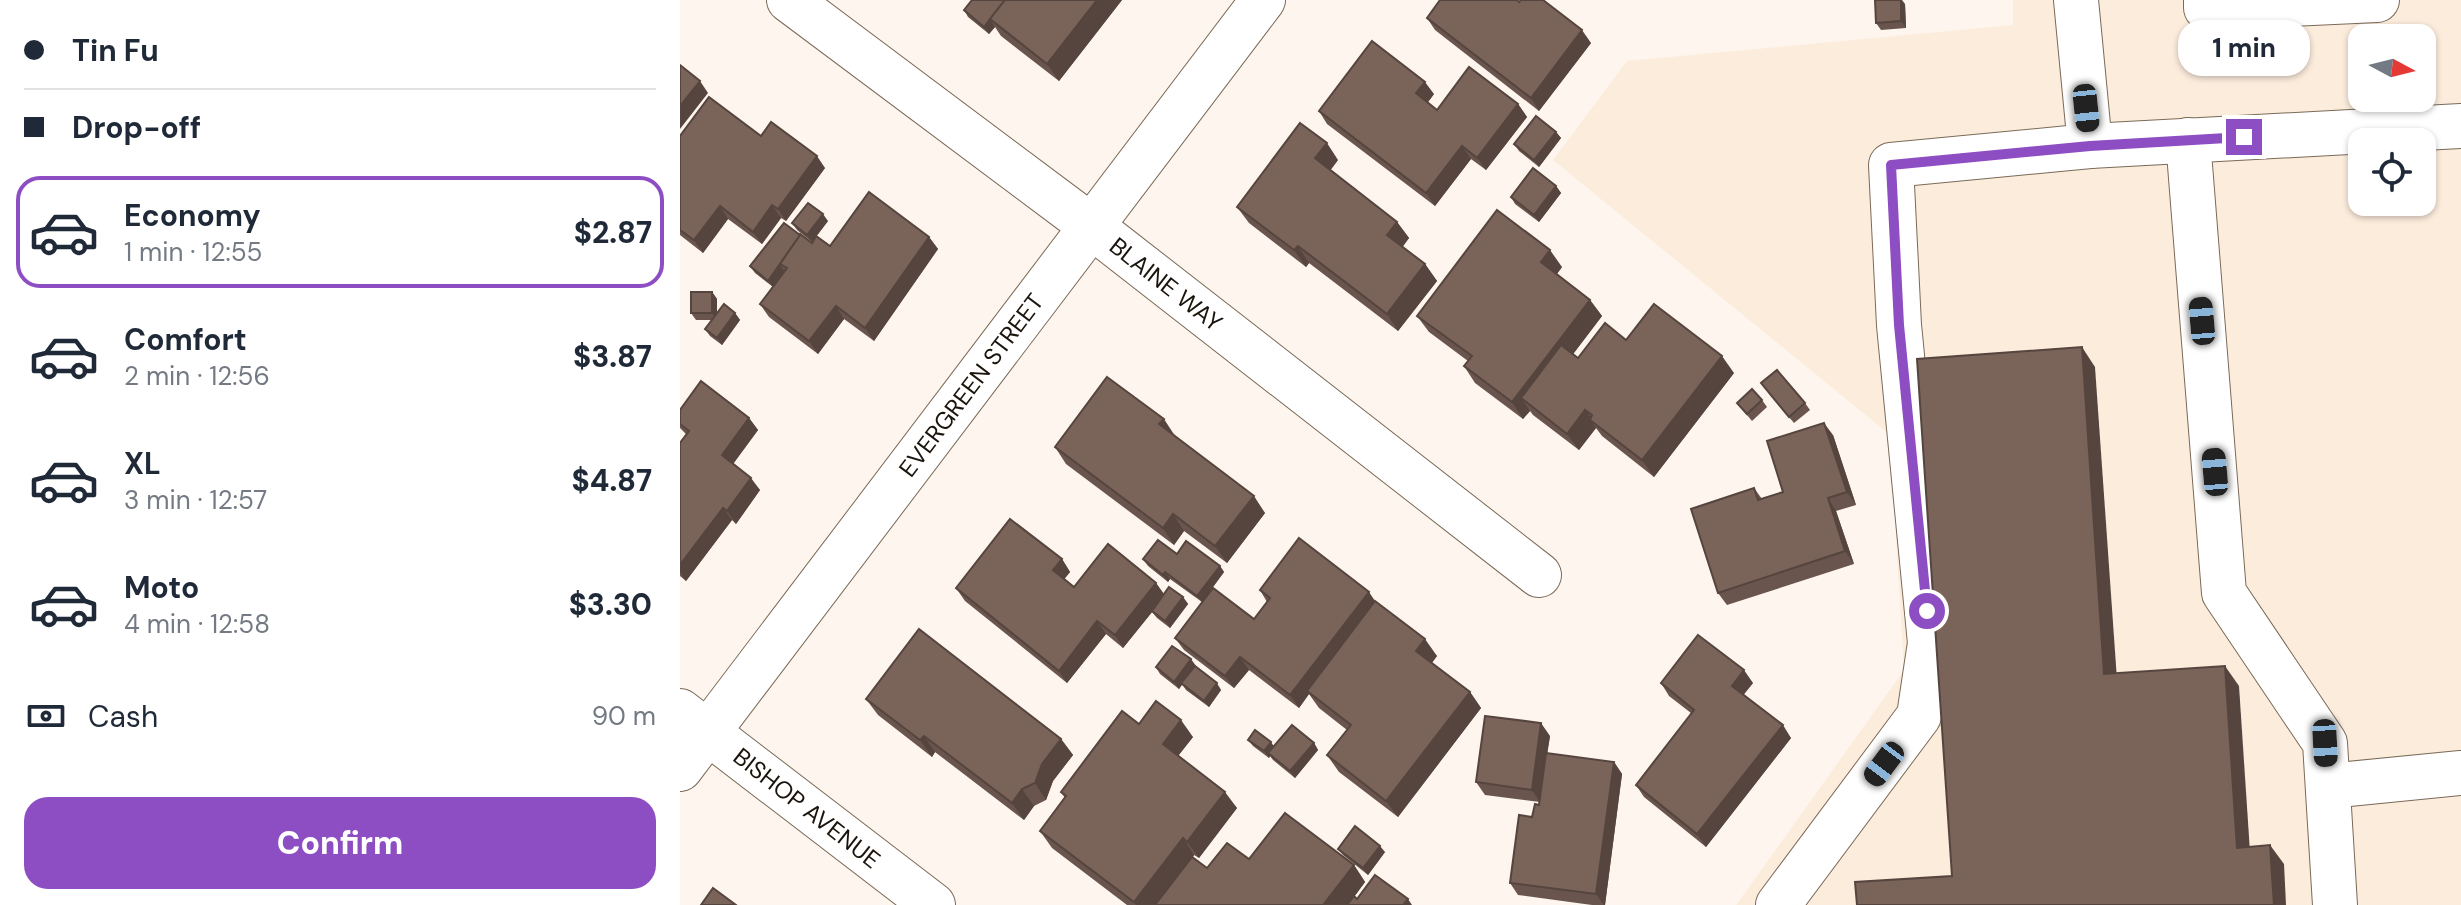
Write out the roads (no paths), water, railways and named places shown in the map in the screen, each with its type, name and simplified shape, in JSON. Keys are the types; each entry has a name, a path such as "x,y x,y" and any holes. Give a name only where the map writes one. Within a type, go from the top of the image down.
{"street":[{"name":"BLAINE WAY","path":"789,0 1091,226 1539,575"},
{"name":"EVERGREEN STREET","path":"680,769 694,721 1091,226 1263,0"},
{"path":"2076,0 2090,146"},
{"path":"2206,0 2206,8 2377,0"},
{"path":"1778,905 1919,716 1930,643 1899,325 1891,165 2090,146 2461,126"},
{"path":"2188,140 2224,593 2325,743 2335,905"},
{"name":"BISHOP AVENUE","path":"694,721 933,905"},
{"path":"2328,786 2461,773"}]}
